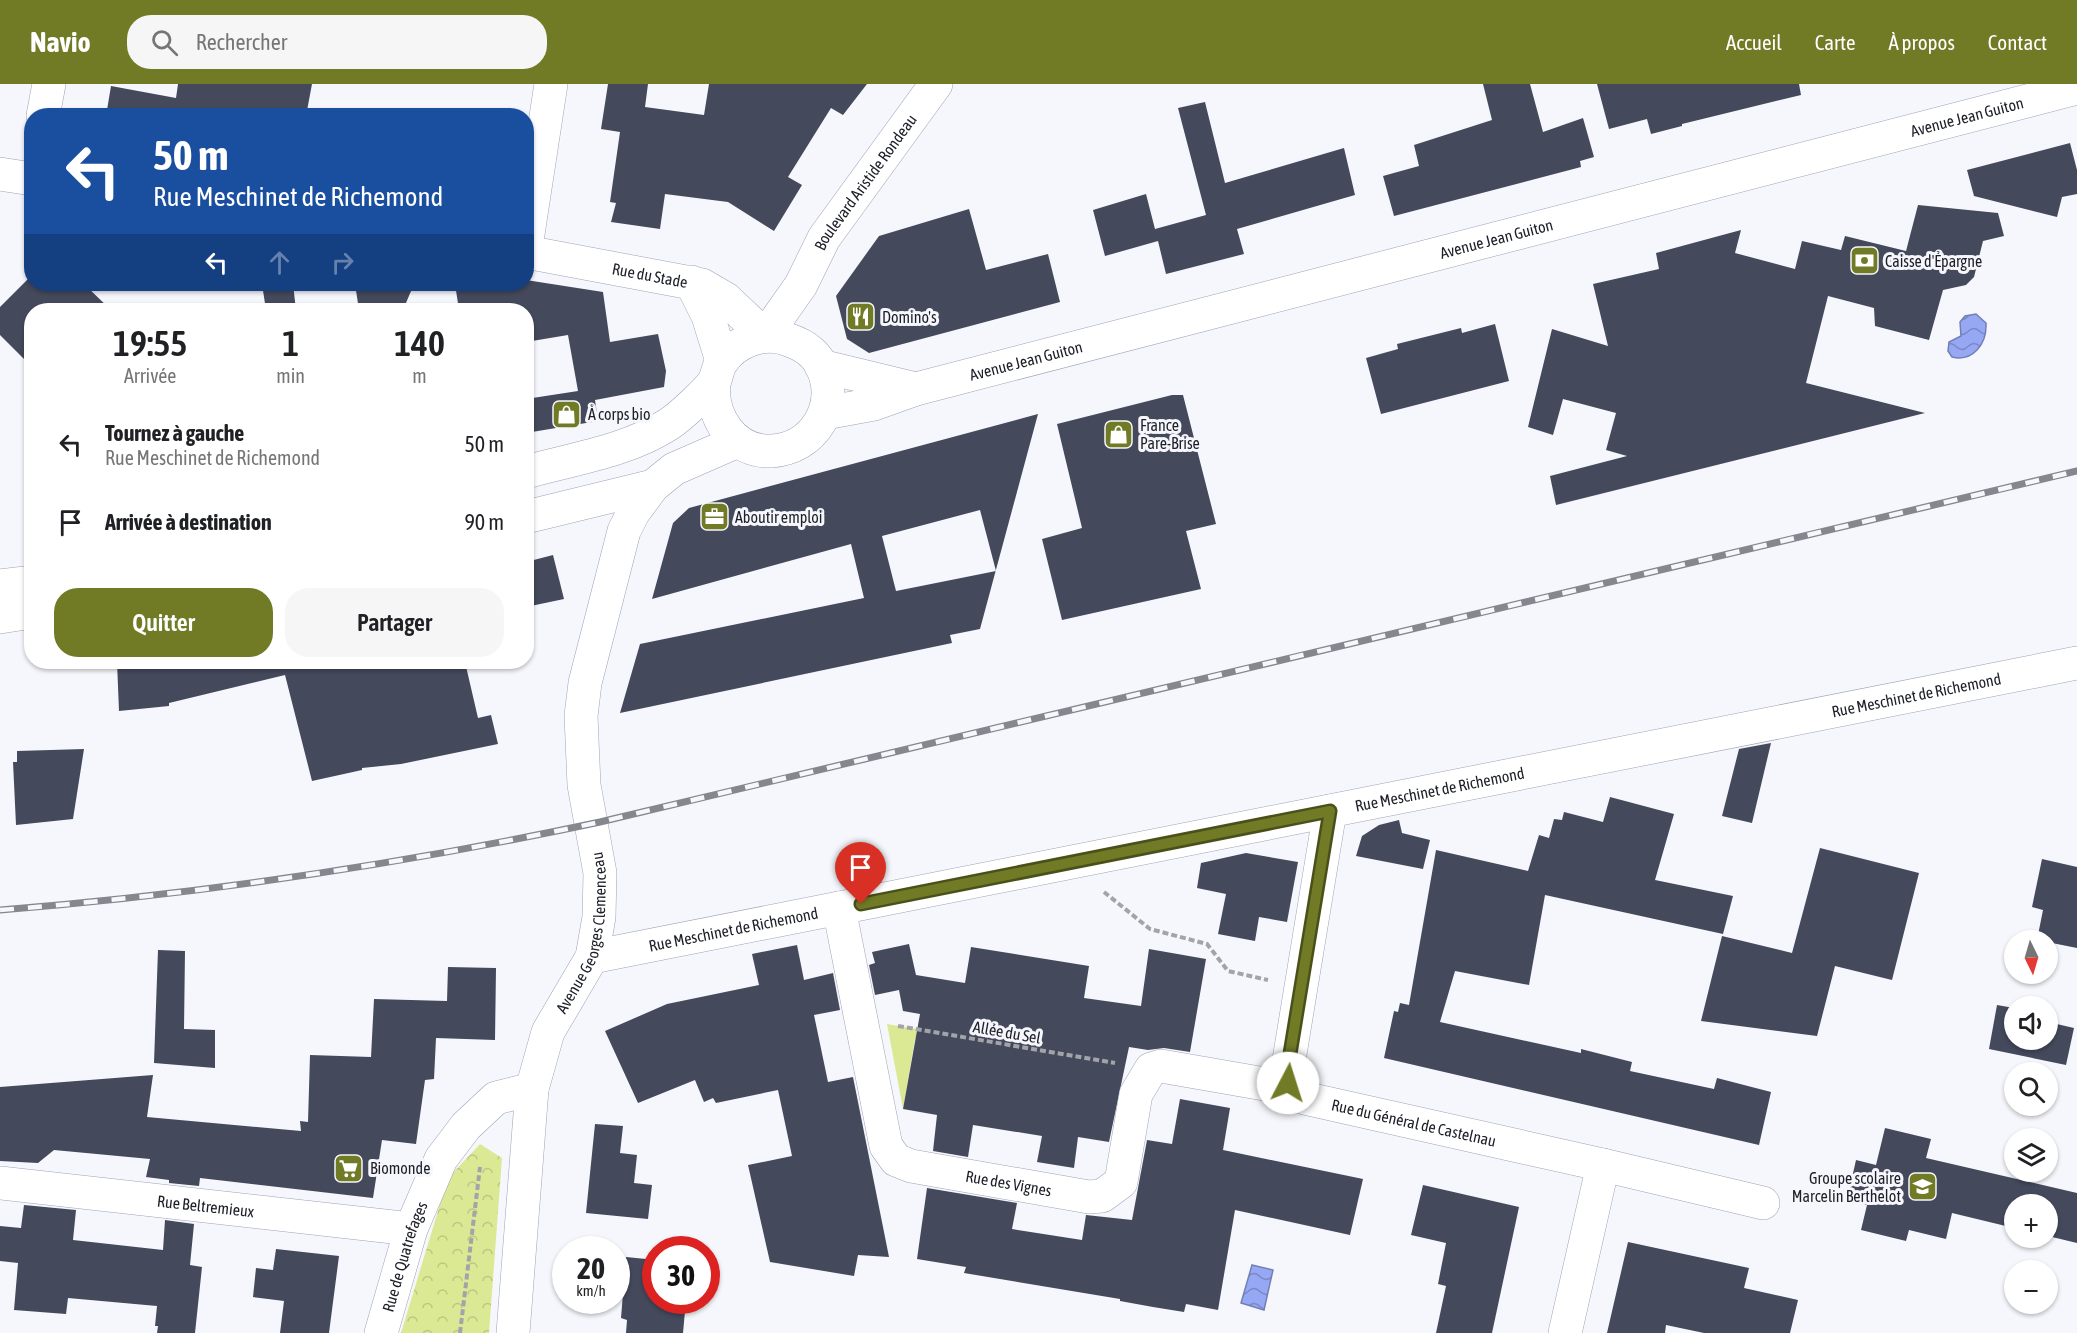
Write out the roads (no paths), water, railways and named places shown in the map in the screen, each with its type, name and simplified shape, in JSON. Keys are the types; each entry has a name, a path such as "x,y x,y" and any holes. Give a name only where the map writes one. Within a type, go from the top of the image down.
{"street":[{"path":"44,108 49,84"},
{"path":"534,195 551,84"},
{"name":"Boulevard Aristide Rondeau","path":"765,336 801,285 824,238 936,84"},
{"name":"Avenue Jean Guiton","path":"825,413 874,404 916,389 2077,88"},
{"name":"Rue du Stade","path":"534,253 691,282 708,316 718,371"},
{"path":"691,282 702,285 726,299 765,336"},
{"path":"718,371 712,395 719,421 738,441 754,449 771,451 788,448 804,441 817,428 825,413 828,397 827,381 817,359 801,285"},
{"path":"534,470 634,442 669,424 718,371 734,348 749,340 765,336 784,338 817,359"},
{"name":"Avenue Jean Guiton","path":"817,359 916,389"},
{"path":"624,531 603,500 597,477 598,470 639,457 652,432"},
{"path":"534,515 653,486 674,469 738,441"},
{"name":"Avenue Georges Clemenceau","path":"513,1333 532,1089 548,1032 592,957 601,894 584,785 581,716 585,683 624,531 633,513 653,486"},
{"path":"0,586 24,583"},
{"path":"0,617 24,613"},
{"name":"Rue Meschinet de Richemond","path":"592,957 2077,663"},
{"path":"1288,1083 1300,988 1330,811"},
{"name":"Rue des Vignes","path":"839,908 886,1146 896,1160 911,1166 1089,1197 1102,1196 1121,1182 1136,1094 1151,1069 1161,1066 1270,1085 1288,1083"},
{"name":"Rue du Général de Castelnau","path":"1288,1083 1304,1098 1763,1203"},
{"name":"Rue de Quatrefages","path":"381,1333 411,1229 441,1159 466,1126 496,1098 532,1089"},
{"path":"1565,1333 1603,1165"},
{"name":"Rue Beltremieux","path":"0,1183 411,1229"}],"water":[{"path":"1976,314 1986,323 1986,331 1981,344 1977,350 1966,357 1952,357 1948,351 1949,342 1961,336 1960,322 1965,316"},
{"path":"1252,1265 1273,1270 1264,1310 1241,1303"}],"railway":[{"path":"0,910 151,895 302,876 451,851 600,822 2077,471"}],"place":[{"name":"Caisse d'Épargne","path":"1864,261"},
{"name":"Domino's","path":"861,317"},
{"name":"À corps bio","path":"567,414"},
{"name":"France Pare-Brise","path":"1119,434"},
{"name":"Aboutir emploi","path":"714,517"},
{"name":"Biomonde","path":"349,1168"},
{"name":"Groupe scolaire Marcelin Berthelot","path":"1922,1187"}]}
